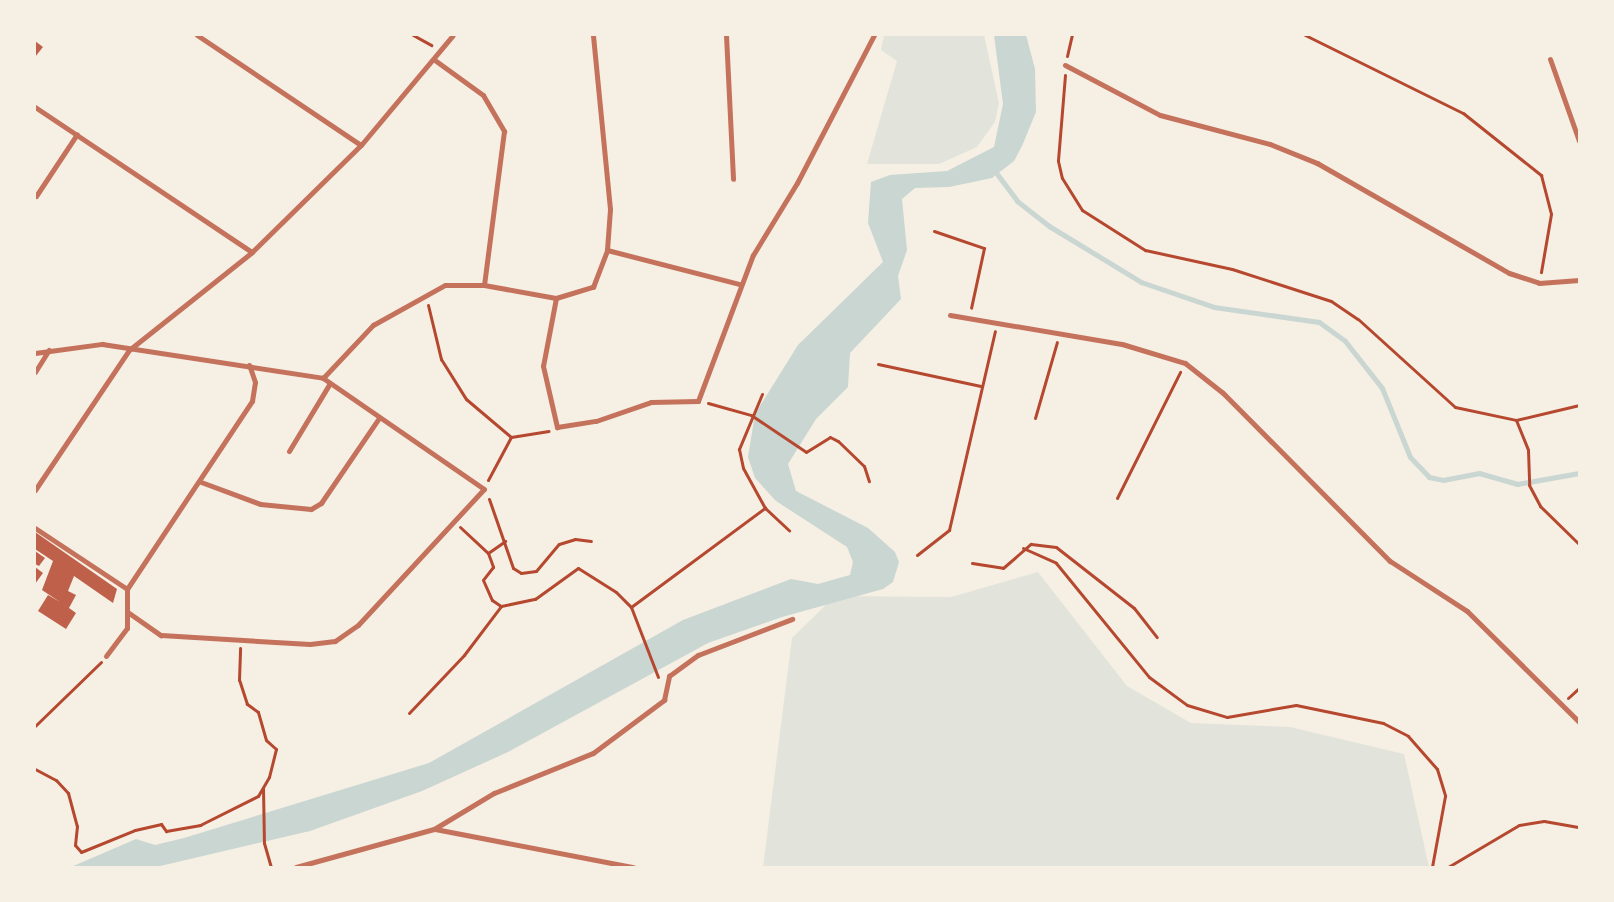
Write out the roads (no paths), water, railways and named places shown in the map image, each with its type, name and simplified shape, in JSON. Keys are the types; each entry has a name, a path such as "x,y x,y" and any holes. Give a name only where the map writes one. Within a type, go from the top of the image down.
{"street":[{"path":"198,35 360,144"},
{"path":"35,490 129,350 252,252 360,144 436,60 453,35"},
{"path":"323,378 373,325 428,292 445,285 484,285 556,298 593,287 607,250 608,178 593,35"},
{"path":"726,35 733,179"},
{"path":"556,298 543,366 557,427 596,421 651,402 698,401 739,284 874,35"},
{"path":"1550,59 1579,141"},
{"path":"436,60 484,95 504,131 484,285"},
{"path":"1065,65 1160,115 1270,144 1317,163 1416,218 1482,262 1539,283 1579,280"},
{"path":"35,107 252,252"},
{"path":"36,196 77,134"},
{"path":"607,250 739,284"},
{"path":"950,315 1122,344 1184,362 1223,393 1390,561 1468,611 1579,722"},
{"path":"35,352 102,344 129,350 249,364 323,378 484,489 456,523 347,636 310,644 161,635 129,613"},
{"path":"35,372 49,350"},
{"path":"106,656 127,628 129,613 126,589 201,482 252,401 255,382 249,364"},
{"path":"289,451 330,383"},
{"path":"201,482 260,504 311,509 321,503 379,418"},
{"path":"35,528 126,589"},
{"path":"296,867 434,828 494,794 608,746 626,726 664,700 669,676 698,655 792,619"},
{"path":"434,828 633,867"}],"waterway":[{"path":"994,170 1017,201 1049,226 1141,282 1214,307 1319,322 1345,341 1382,388 1410,457 1429,477 1443,480 1479,473 1517,484 1579,473"}]}
